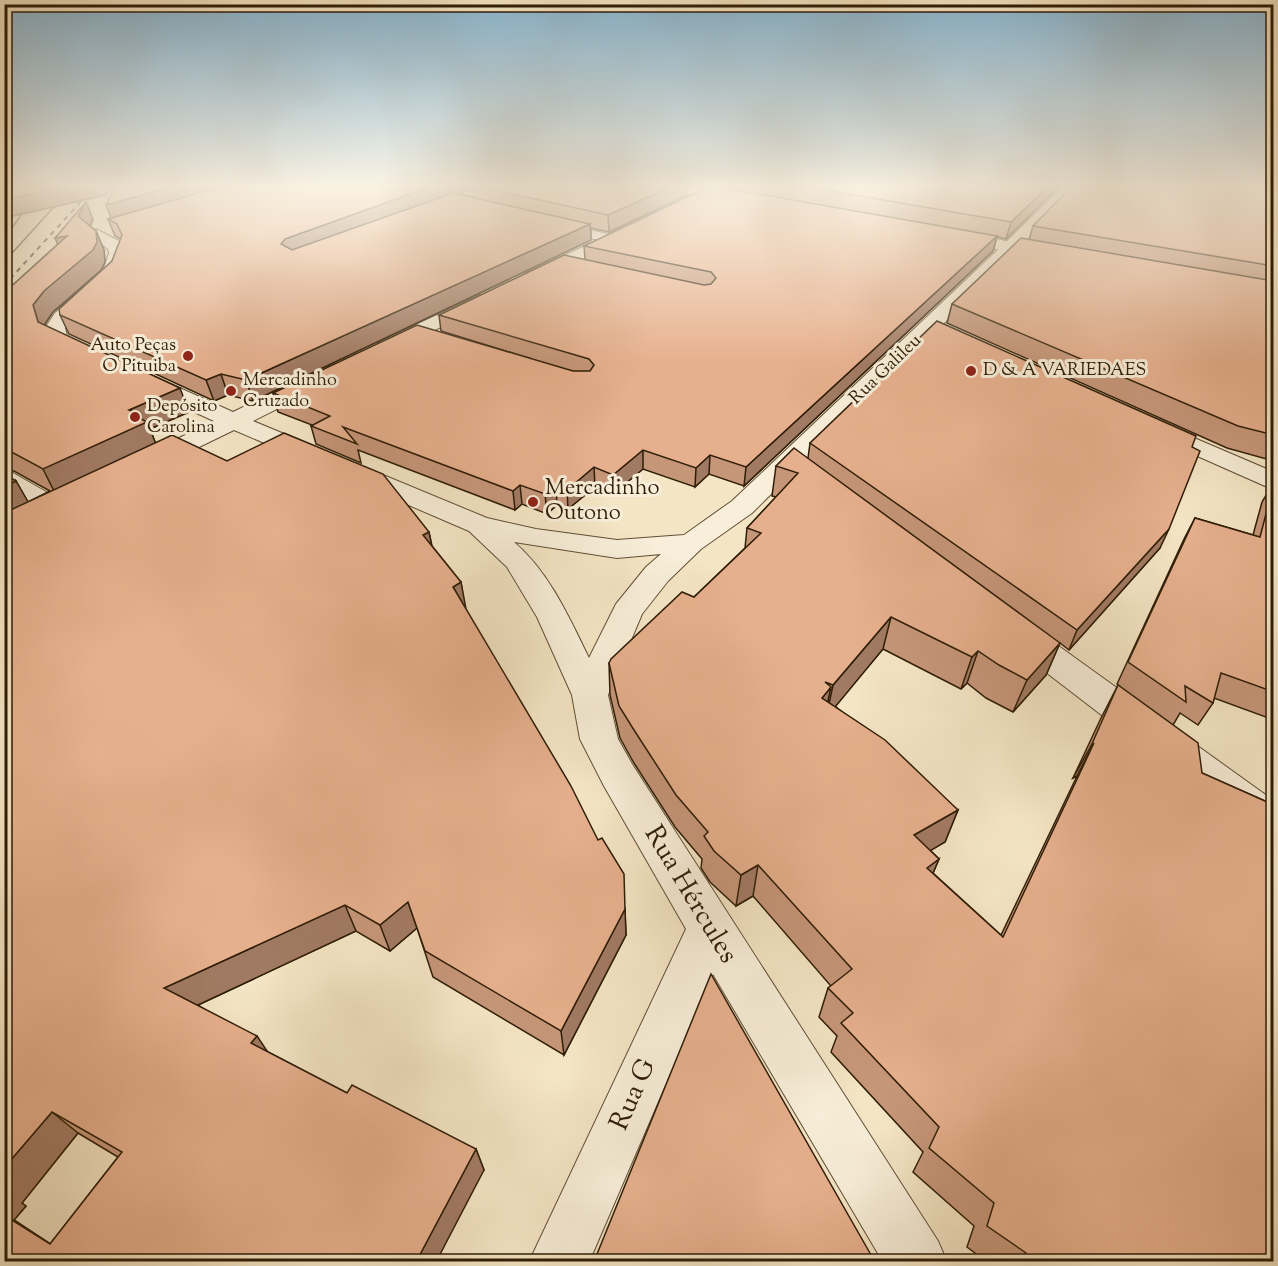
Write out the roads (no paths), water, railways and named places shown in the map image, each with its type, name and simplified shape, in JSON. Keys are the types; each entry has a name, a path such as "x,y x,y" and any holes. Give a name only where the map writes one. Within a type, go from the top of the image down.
{"street":[{"path":"115,246 118,253 111,274 68,311 55,328 57,339 232,421 478,525 536,538 617,549 692,543"},
{"path":"365,357 597,246"},
{"path":"1006,246 1063,256"},
{"name":"Rua Galileu","path":"590,695 627,611 657,574 692,543 742,507 789,462 942,331 1011,247"},
{"path":"128,472 334,371"},
{"path":"1135,419 1274,482"},
{"path":"789,462 817,484"},
{"name":"Rua Hércules","path":"478,525 518,561 554,616 590,695 599,739 613,766 710,928 917,1262"},
{"path":"988,611 1274,824"},
{"name":"Rua G","path":"559,1262 710,928"}],"lane":[{"path":"561,263 583,268"},
{"path":"416,332 438,339"},
{"path":"4,478 55,507"}],"tram line":[{"path":"4,262 18,246"}],"railway":[{"path":"10,279 40,246"},
{"path":"4,286 11,278"}],"place":[{"name":"Auto Peças O Pituiba","path":"188,356"},
{"name":"D & A VARIEDAES","path":"971,371"},
{"name":"Mercadinho Cruzado","path":"231,391"},
{"name":"Depósito Carolina","path":"135,417"},
{"name":"Mercadinho Outono","path":"533,502"}]}
